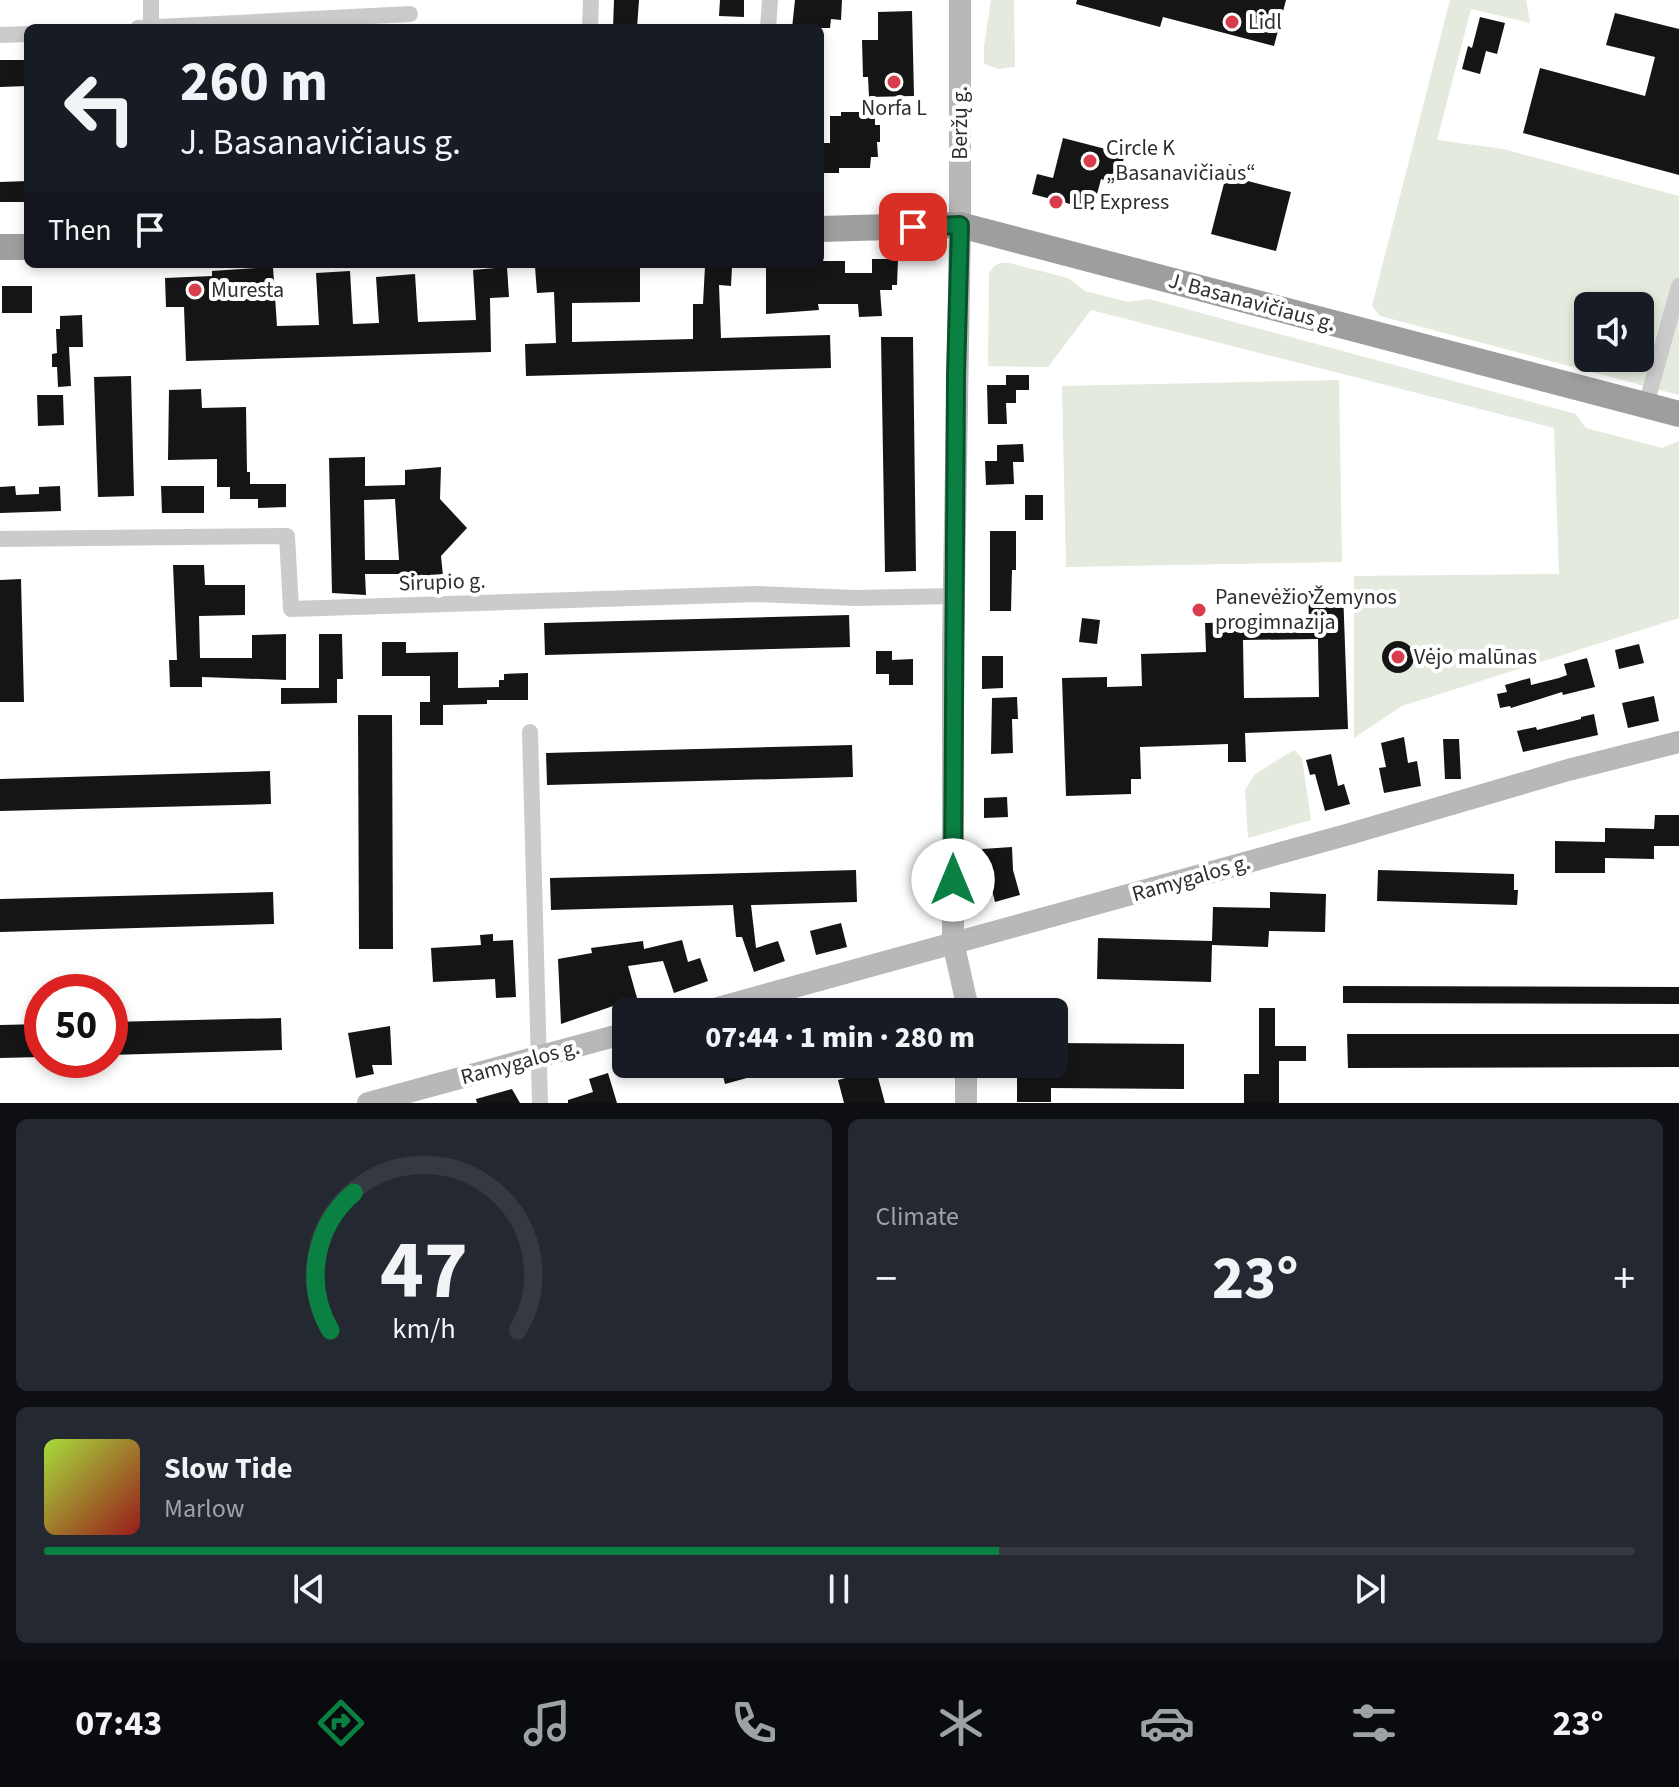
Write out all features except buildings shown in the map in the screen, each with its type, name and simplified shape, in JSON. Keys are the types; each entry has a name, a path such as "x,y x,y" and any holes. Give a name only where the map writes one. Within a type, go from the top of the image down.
{"highway":[{"name":"J. Basanavičiaus g.","path":"824,229 960,225 1679,414"},
{"path":"0,247 24,247"}],"main road":[{"name":"Beržų g.","path":"960,0 953,942 966,998"},
{"name":"Ramygalos g.","path":"753,998 1679,742"},
{"name":"Ramygalos g.","path":"368,1103 612,1037"},
{"path":"966,1078 966,1103"}],"street":[{"path":"151,0 151,24"},
{"path":"590,24 591,0"},
{"path":"768,24 770,0"},
{"path":"225,24 410,14"},
{"path":"0,35 24,34"},
{"path":"1646,405 1679,286"},
{"name":"Sirupio g.","path":"0,539 287,536 291,609 757,594 855,598 954,596"},
{"path":"530,732 540,1103"}],"shaded area":[{"path":"991,0 1014,0 1015,67 999,69 984,64"},
{"path":"1450,0 1526,0 1530,23 1471,9 1437,140 1503,149 1679,196 1679,395 1592,372 1654,372 1654,292 1574,292 1574,367 1380,316 1372,306"},
{"path":"1000,263 1068,278 1085,291 1128,302 1149,299 1576,414 1586,428 1662,448 1679,441 1679,618 1402,706 1354,738 1354,576 1559,574 1554,428 1091,310 1048,367 988,366 989,273"},
{"path":"1339,380 1342,562 1066,567 1062,386"},
{"path":"1294,750 1302,758 1311,820 1248,838 1245,790 1255,774"}],"place":[{"name":"Lidl","path":"1232,22"},
{"name":"Norfa L","path":"894,82"},
{"name":"Circle K „Basanavičiaus“","path":"1090,161"},
{"name":"LP Express","path":"1056,202"},
{"name":"Muresta","path":"195,290"},
{"name":"Panevėžio Žemynos progimnazija","path":"1199,610"},
{"name":"Vėjo malūnas","path":"1398,657"}],"route":[{"path":"913,227 960,225 953,644 953,880"}]}
